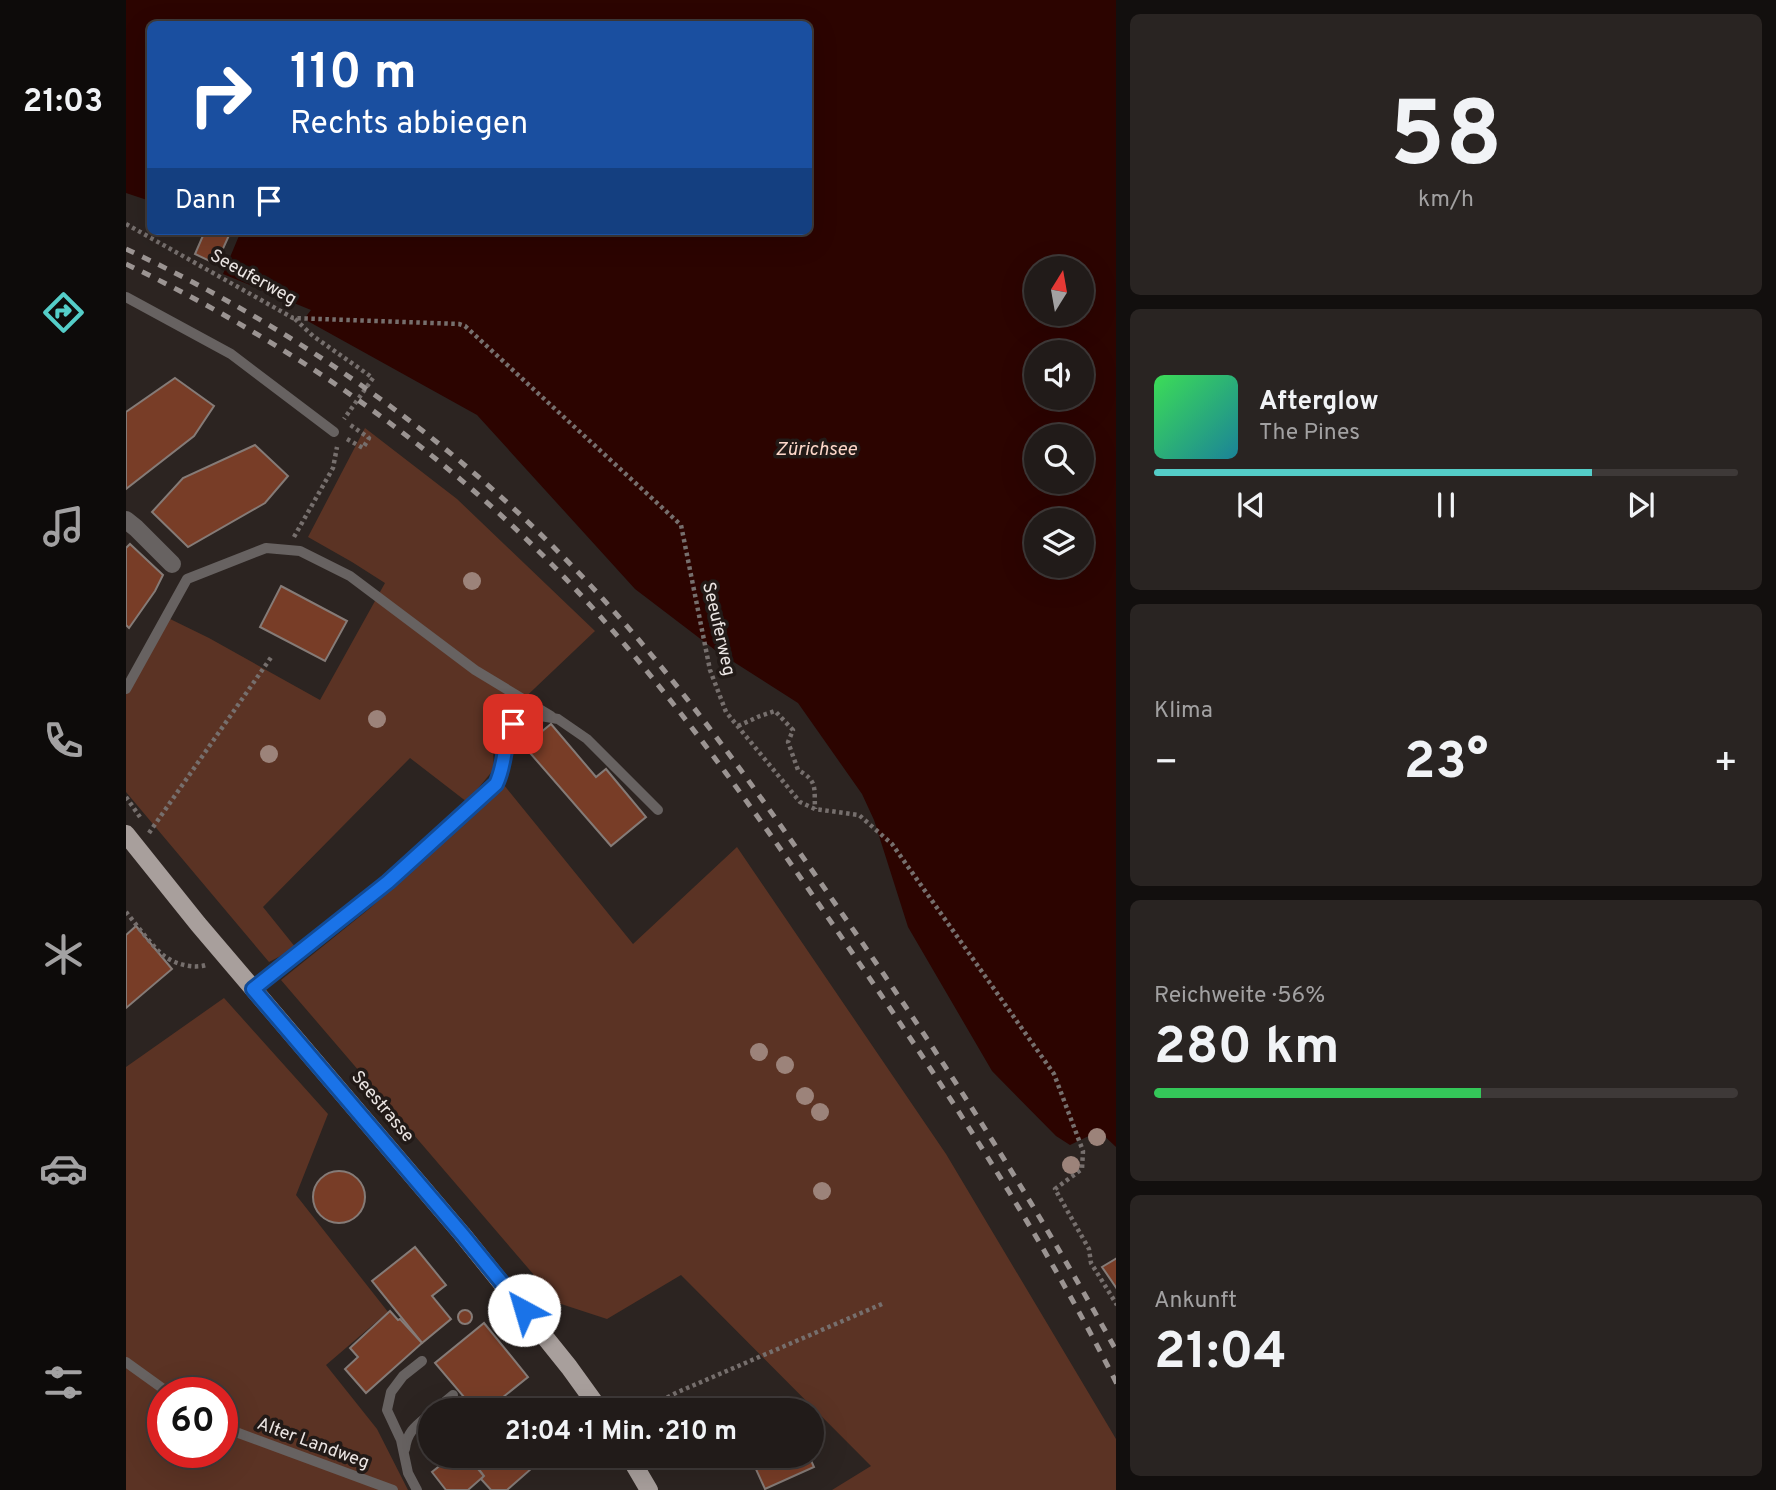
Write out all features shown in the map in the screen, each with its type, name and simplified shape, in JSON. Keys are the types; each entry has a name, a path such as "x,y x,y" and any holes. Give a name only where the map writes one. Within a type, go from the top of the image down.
{"main road":[{"name":"Seestrasse","path":"130,839 198,924 462,1234 591,1398"},
{"path":"636,1468 649,1490"}],"street":[{"path":"126,520 173,564"}],"lane":[{"path":"126,297 231,354 334,432"},
{"path":"126,689 187,579 266,548 300,551 350,576 475,670 587,739 658,810"},
{"path":"253,989 388,882 496,784 502,773 507,736 513,724 535,715 558,719"},
{"path":"417,1490 408,1473 401,1440 387,1410 391,1392 402,1376 422,1361"},
{"path":"126,1362 147,1377"},
{"path":"449,1398 453,1395"},
{"path":"404,1455 406,1439 418,1424"},
{"name":"Alter Landweg","path":"238,1433 393,1490"}],"path":[{"name":"Seeuferweg","path":"126,224 293,318 465,326 681,525 709,670 726,712 800,802 815,809"},
{"path":"293,318 313,336 373,378 343,420 369,438 363,448 334,432"},
{"path":"287,550 333,468 338,440 334,432"},
{"path":"130,839 151,832 272,656"},
{"path":"738,726 775,711 793,730 788,742 798,770 813,782 815,809 859,815 892,844 1054,1074 1083,1151 1082,1169 1055,1189 1088,1249 1091,1263 1116,1305"},
{"path":"126,912 163,956 184,966 201,967 206,964"},
{"path":"666,1398 882,1304"}],"shaded area":[{"path":"365,428 457,499 595,631 515,707 492,733 494,769 467,802 410,758 263,907 296,948 269,962 126,792 126,689 166,617 320,700 385,583 308,537"},
{"path":"504,785 633,944 737,847 946,1154 1116,1439 1116,1490 832,1490 871,1466 824,1419 824,1398 803,1398 681,1275 607,1319 558,1303 281,980 369,909"},
{"path":"224,998 328,1114 296,1195 388,1312 326,1365 377,1429 408,1490 126,1490 126,1067"}],"water":[{"name":"Zürichsee","path":"126,0 1116,0 1116,1147 1099,1131 1070,1145 1056,1136 992,1071 908,927 874,820 862,794 798,703 715,650 635,589 477,415 304,319 311,310 223,274 239,235 812,235 812,21 147,21 147,200 126,193"}],"building":[{"path":"203,235 229,235 216,264 195,254"},
{"path":"175,378 214,406 194,436 126,489 126,412"},
{"path":"255,445 288,476 265,503 188,547 152,512 183,478"},
{"path":"130,544 163,575 129,628 126,625 126,548"},
{"path":"281,586 347,621 325,661 260,627"},
{"path":"551,724 596,777 606,769 646,817 611,846 524,746"},
{"path":"136,926 172,969 126,1008 126,935"},
{"path":"339,1171 349,1173 357,1179 363,1187 363,1207 357,1215 349,1221 339,1223 329,1221 321,1215 315,1207 313,1197 315,1187 321,1179 329,1173"},
{"path":"415,1247 446,1285 432,1296 451,1319 422,1343 372,1281"},
{"path":"1116,1259 1116,1288 1102,1267"},
{"path":"465,1310 470,1312 470,1322 465,1324 460,1322 458,1317 460,1312"},
{"path":"390,1311 422,1343 366,1393 345,1369 358,1357 350,1348"},
{"path":"484,1323 528,1377 502,1398 465,1398 435,1363"},
{"path":"437,1468 477,1468 484,1476 468,1490 446,1490 432,1472"},
{"path":"478,1468 531,1469 507,1490 491,1490 481,1479 484,1476"},
{"path":"755,1468 812,1468 765,1489"}],"railway":[{"path":"126,249 249,313 365,388 474,473 525,519 611,608 716,736 880,968 1020,1185 1116,1350"},
{"path":"126,264 246,328 360,401 467,485 517,530 605,622 681,713 716,760 889,1006 1025,1218 1116,1382"}],"route":[{"path":"513,724 507,736 502,773 496,784 388,882 253,989 524,1310"}]}
